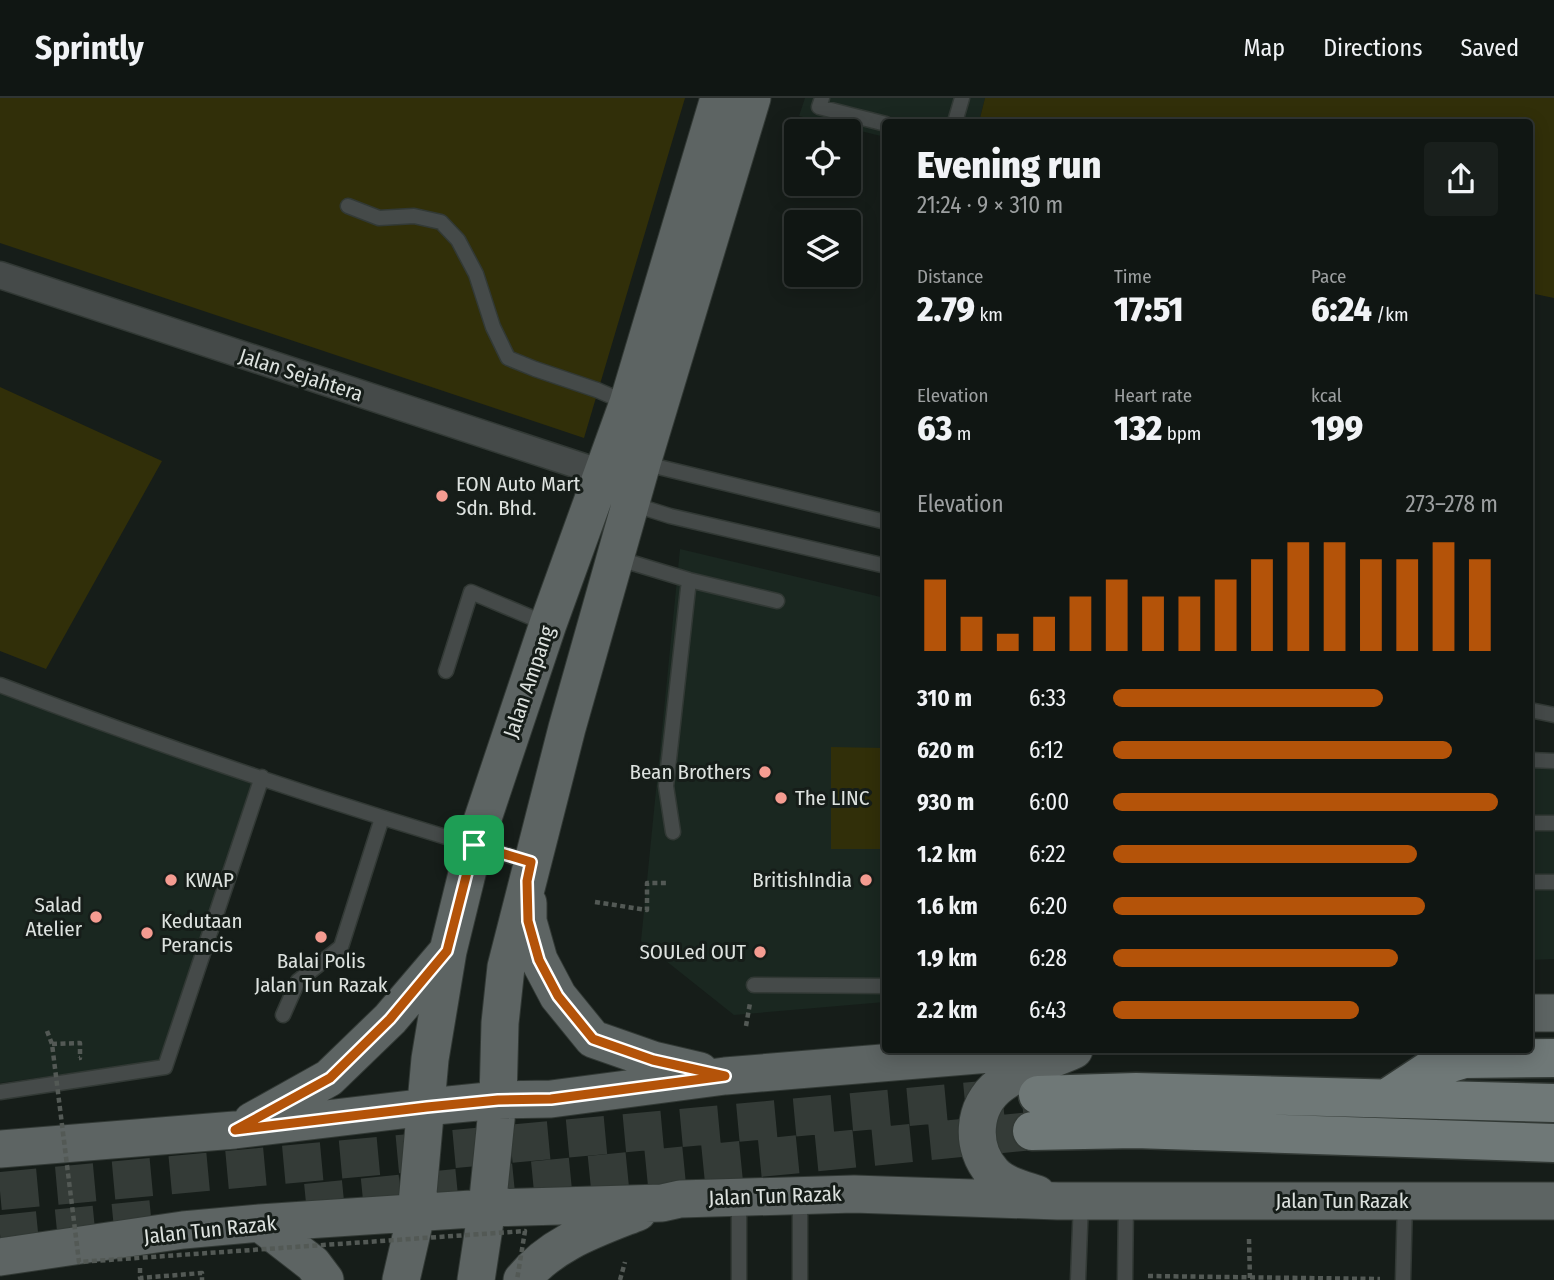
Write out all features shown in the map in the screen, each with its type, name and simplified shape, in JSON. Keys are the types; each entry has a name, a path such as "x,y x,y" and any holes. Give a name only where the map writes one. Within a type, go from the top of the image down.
{"main road":[{"name":"Jalan Ampang","path":"401,1280 416,1214 430,1059 447,951 474,845 548,624 628,404 719,98"},
{"path":"476,1280 487,1208 498,1100 500,1023 506,967 529,871 615,558 752,98"},
{"path":"529,871 528,921 539,960 558,996 593,1039 653,1060 725,1076"},
{"path":"235,1130 330,1078 390,1019 447,951"},
{"path":"1533,1013 1554,1013"},
{"path":"1533,1034 1554,1034"},
{"path":"0,1149 235,1130 498,1100 551,1099 725,1076 1003,1053"},
{"path":"1068,1053 999,1086 989,1096 978,1116 977,1126 980,1152 993,1173 1013,1186 1069,1201"},
{"path":"1387,1098 1431,1069 1464,1059 1554,1058"},
{"path":"1554,1103 1136,1092 1035,1113 1135,1129 1554,1143"},
{"name":"Jalan Tun Razak","path":"0,1257 183,1230 260,1223 487,1208 662,1203 680,1199 854,1194 1069,1201 1554,1201"},
{"path":"519,1280 541,1258 567,1242 662,1203"},
{"path":"260,1223 313,1264 324,1280"}],"street":[{"name":"Jalan Sejahtera","path":"0,275 601,473"}],"lane":[{"path":"822,98 819,107 882,123"},
{"path":"956,119 962,98"},
{"path":"348,206 379,218 414,216 440,222 458,240 476,274 493,327 508,358 628,404"},
{"path":"642,463 882,521"},
{"path":"631,503 670,516 882,565"},
{"path":"615,558 689,580 777,601"},
{"path":"673,832 666,786 689,580"},
{"path":"446,671 471,592 548,624"},
{"path":"0,685 382,818 474,845 529,871"},
{"path":"1533,711 1554,715"},
{"path":"1533,760 1554,761"},
{"path":"0,1092 165,1068 261,777"},
{"path":"283,1015 298,981 341,947 382,818"},
{"path":"1533,823 1554,823"},
{"path":"1533,882 1554,882"},
{"path":"754,985 882,986"},
{"path":"800,1195 800,1280"},
{"path":"739,1197 739,1280"},
{"path":"1125,1280 1126,1200"},
{"path":"1069,1201 1079,1280"},
{"path":"1403,1280 1405,1201"}],"path":[{"path":"595,902 647,910 647,883 666,883"},
{"path":"47,1031 51,1044 79,1262 525,1231 519,1280"},
{"path":"51,1044 80,1043 80,1058 66,1059"},
{"path":"1249,1239 1250,1278"},
{"path":"140,1256 140,1279 202,1273 202,1280"},
{"path":"620,1280 625,1262"},
{"path":"1148,1276 1380,1279"}],"shaded area":[{"path":"0,98 685,98 584,438 0,243"},
{"path":"805,98 985,98 980,119 882,119 882,136 861,131 861,119 811,119 799,116"},
{"path":"985,98 1554,98 1554,298 1533,294 1533,119 980,119"},
{"path":"0,387 162,461 46,669 0,651"},
{"path":"680,549 882,597 882,1002 734,1015 641,941"},
{"path":"0,689 254,781 160,1061 0,1083"},
{"path":"831,747 882,748 882,849 831,849"},
{"path":"1533,751 1554,756 1554,959 1533,960"}],"tunnel":[{"path":"0,1191 1038,1095"},
{"path":"306,1203 1032,1131"},
{"path":"0,1234 152,1219"}],"place":[{"name":"EON Auto Mart Sdn. Bhd.","path":"442,496"},
{"name":"Bean Brothers","path":"765,772"},
{"name":"The LINC","path":"781,798"},
{"name":"KWAP","path":"171,880"},
{"name":"BritishIndia","path":"866,880"},
{"name":"Salad Atelier","path":"96,917"},
{"name":"Kedutaan Perancis","path":"147,933"},
{"name":"Balai Polis Jalan Tun Razak","path":"321,937"},
{"name":"SOULed OUT","path":"760,952"}],"route":[{"path":"474,845 531,862 527,881 528,921 539,960 558,996 593,1039 653,1060 725,1076 551,1099 498,1100 235,1130 330,1078 390,1019 447,951 474,845"}]}
